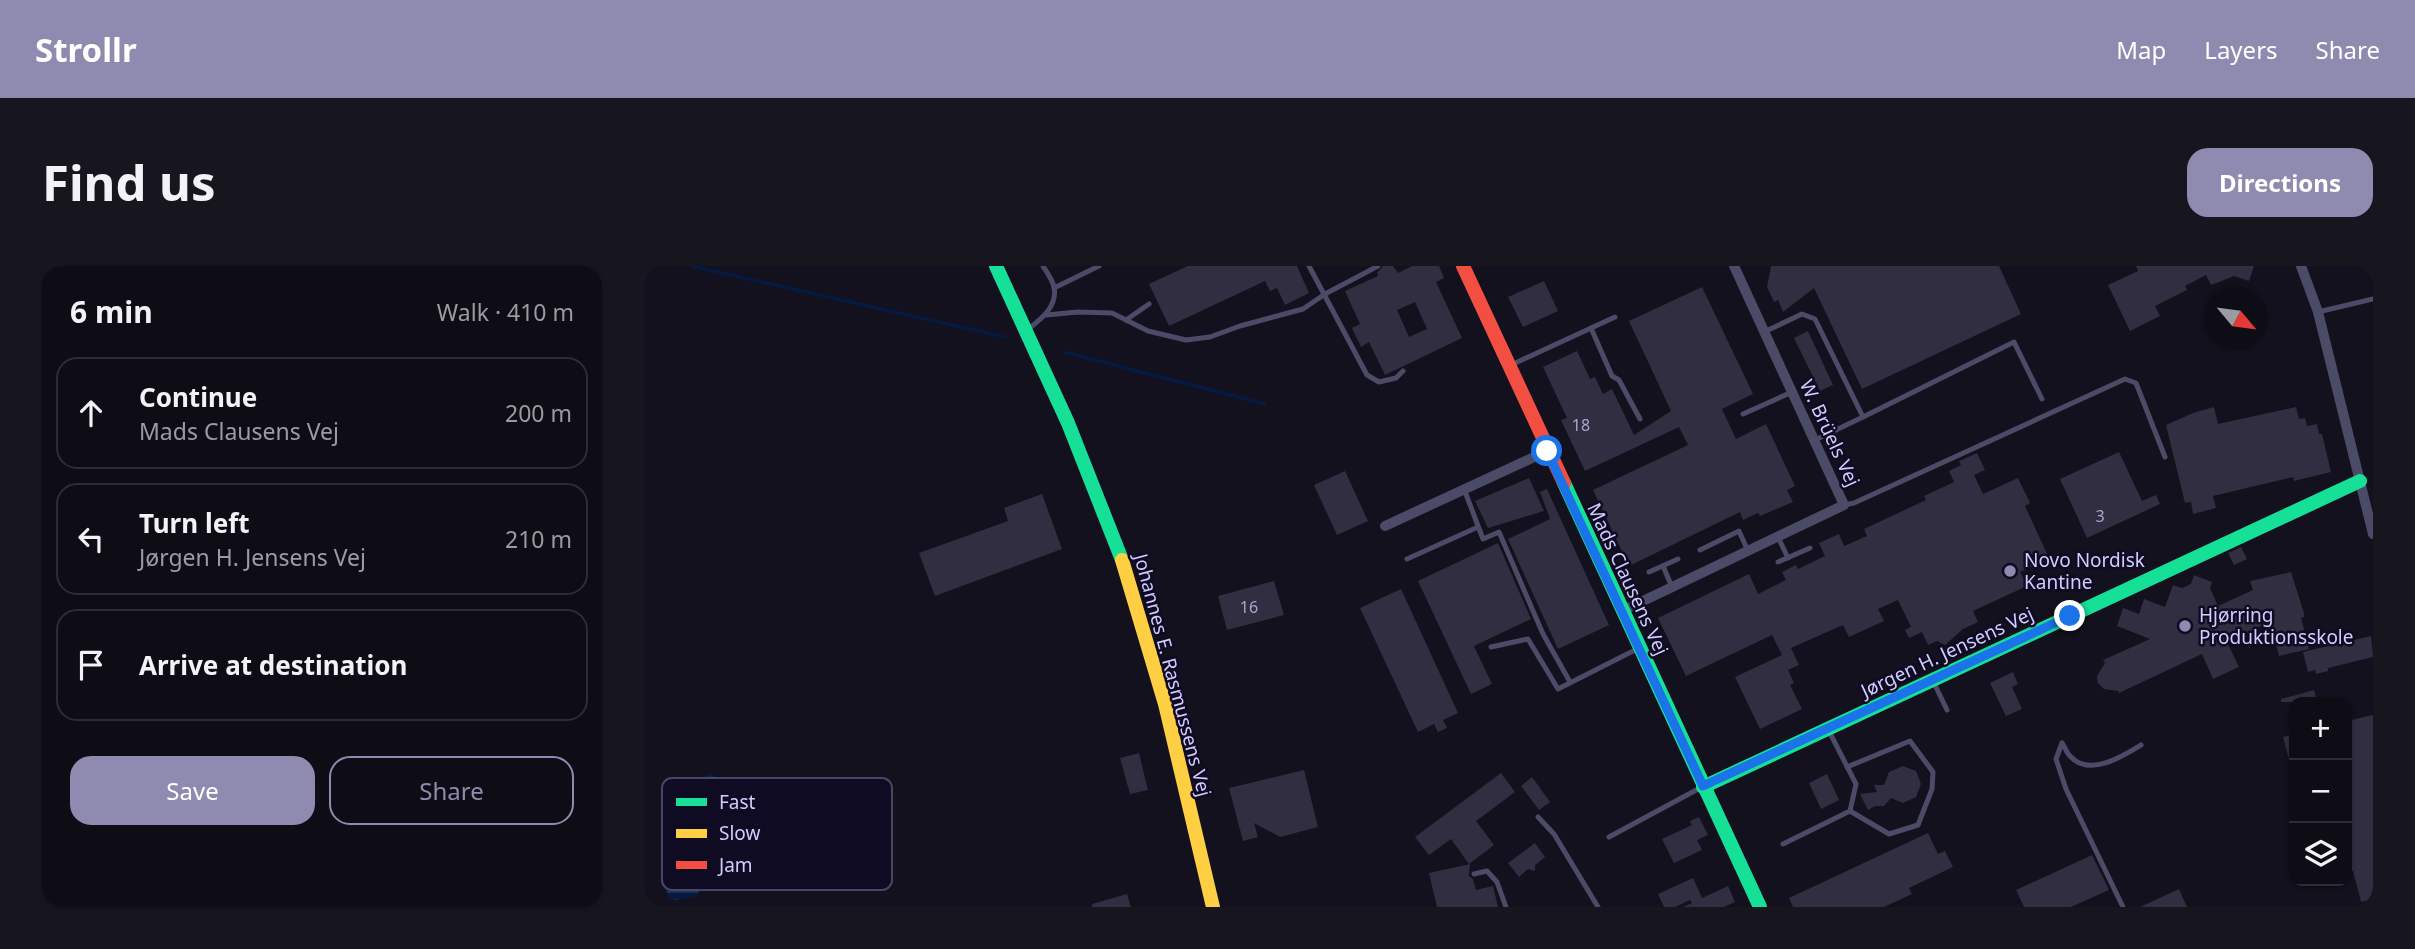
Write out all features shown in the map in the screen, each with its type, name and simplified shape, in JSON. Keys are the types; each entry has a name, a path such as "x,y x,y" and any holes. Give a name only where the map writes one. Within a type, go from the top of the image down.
{"street":[{"name":"Johannes E. Rasmussens Vej","path":"996,266 1098,493 1131,585 1154,664 1213,907"},
{"name":"Mads Clausens Vej","path":"1463,266 1760,907"},
{"name":"W. Brüels Vej","path":"1622,611 1844,505 1734,266"},
{"path":"2301,266 2318,312 2373,534"},
{"path":"1385,526 1547,451"},
{"name":"Jørgen H. Jensens Vej","path":"1703,786 2360,481"}],"lane":[{"path":"1044,266 1054,288 1046,315"},
{"path":"1054,288 1099,266"},
{"path":"1309,266 1367,376 1379,382 1396,378 1403,371"},
{"path":"1026,330 1046,315 1112,313 1147,331 1186,340 1198,339 1303,309 1378,266"},
{"path":"2318,312 2373,299"},
{"path":"1126,320 1149,304"},
{"path":"1765,332 1802,314 1815,319 1863,416"},
{"path":"1508,367 1615,317"},
{"path":"1591,328 1612,376 1619,380 1640,419"},
{"path":"1815,440 2014,342 2042,399"},
{"path":"1844,505 1854,503 2125,379 2136,383 2165,457"},
{"path":"1742,414 1792,392"},
{"path":"1464,489 1483,539 1499,532 1543,634 1570,682"},
{"path":"1407,559 1478,527"},
{"path":"1700,550 1739,531 1748,551"},
{"path":"1778,537 1788,558"},
{"path":"1778,562 1810,548"},
{"path":"1649,572 1678,559"},
{"path":"1663,566 1672,587"},
{"path":"1490,646 1528,639 1558,688 1639,648"},
{"path":"1932,680 1947,710"},
{"path":"1828,729 1856,784 1850,811"},
{"path":"1847,767 1910,741 1933,772 1932,789 1917,825 1889,834 1850,811"},
{"path":"2123,907 2066,789 2056,759 2062,743 2071,757 2080,763 2095,765 2120,757 2141,746"},
{"path":"1609,837 1703,786"},
{"path":"1783,844 1850,811"},
{"path":"1538,817 1555,834 1598,907"},
{"path":"1474,874 1487,871 1497,882 1506,907"}],"water":[{"path":"667,890 700,890 697,896 675,900 668,898"}],"building":[{"path":"1188,266 1297,266 1309,293 1285,305 1277,288 1270,291 1265,281 1169,326 1149,284"},
{"path":"1383,266 1393,266 1398,273 1412,266 1439,266 1444,278 1436,282 1462,338 1385,375 1369,342 1361,347 1352,328 1360,324 1345,291 1378,276 1377,273","holes":["1415,302 1427,329 1409,337 1397,310"]},
{"path":"1771,266 1999,266 2021,314 1862,389 1814,288 1783,312 1778,300 1774,302 1767,287"},
{"path":"2136,266 2254,266 2249,281 2234,276 2211,285 2206,275 2185,286 2187,290 2155,306 2160,316 2130,331 2108,285 2138,271"},
{"path":"1544,281 1558,311 1523,327 1508,297"},
{"path":"1702,287 1753,394 1722,409 1736,439 1766,424 1795,486 1787,490 1793,502 1743,520 1740,512 1629,566 1593,490 1688,445 1679,427 1585,471 1561,420 1567,418 1543,367 1577,351 1590,379 1595,377 1603,394 1612,389 1634,435 1671,411 1629,321"},
{"path":"1808,331 1833,385 1820,391 1794,338"},
{"path":"2214,407 2218,424 2296,407 2299,419 2305,418 2307,426 2317,424 2331,472 2294,481 2293,477 2213,496 2216,508 2193,514 2191,502 2185,503 2166,425"},
{"path":"2119,452 2142,501 2156,495 2160,504 2087,538 2060,479"},
{"path":"1977,453 1985,470 1974,475 1983,494 2018,478 2030,503 2025,506 2049,558 2020,572 2027,586 1973,611 1978,622 1963,629 1945,645 1937,641 1928,645 1922,632 1909,638 1905,630 1911,627 1898,600 1878,609 1884,621 1849,637 1843,625 1791,648 1799,665 1788,670 1794,683 1790,685 1802,709 1760,729 1735,677 1782,655 1772,635 1686,676 1658,618 1749,574 1758,594 1786,580 1782,572 1796,565 1798,569 1825,556 1819,543 1839,534 1844,546 1867,536 1864,529 1926,500 1924,496 1954,482 1949,471 1961,465 1959,461"},
{"path":"1345,471 1368,521 1337,535 1314,485"},
{"path":"1529,478 1544,511 1488,528 1475,501"},
{"path":"1547,489 1609,625 1558,649 1508,539 1550,519 1540,492"},
{"path":"1042,494 1062,549 935,596 919,553 1008,521 1004,508"},
{"path":"1498,543 1531,619 1474,646 1492,684 1471,694 1418,581"},
{"path":"2241,547 2247,559 2234,565 2228,553"},
{"path":"2291,572 2304,613 2301,618 2309,649 2279,656 2272,627 2264,629 2263,625 2227,642 2239,667 2213,679 2202,654 2119,693 2104,689 2098,683 2097,676 2105,663 2103,660 2150,639 2117,626 2123,608 2139,614 2144,599 2165,607 2173,585 2182,588 2191,584 2194,575 2212,582 2210,588 2218,606 2253,590 2250,581"},
{"path":"1274,581 1284,615 1227,630 1218,596"},
{"path":"1401,589 1458,713 1443,720 1447,728 1438,732 1434,724 1418,732 1360,608"},
{"path":"2371,636 2373,657 2328,668 2328,671 2316,674 2315,670 2308,672 2303,652"},
{"path":"2013,672 2018,684 2012,687 2022,709 2006,716 1990,683"},
{"path":"2314,690 2316,697 2289,697 2289,702 2281,702 2281,699"},
{"path":"2373,715 2373,899 2361,902 2352,871 2352,720"},
{"path":"2289,735 2289,760 2283,737"},
{"path":"1139,753 1148,790 1130,794 1120,758"},
{"path":"1903,766 1916,771 1921,784 1916,797 1903,803 1891,798 1884,806 1875,806 1868,810 1860,794 1877,792 1874,785 1884,785 1889,772"},
{"path":"1304,770 1318,827 1280,837 1254,823 1258,837 1243,841 1229,788"},
{"path":"1501,773 1515,792 1476,821 1494,845 1469,864 1451,839 1429,855 1415,837"},
{"path":"1827,774 1839,800 1821,809 1809,783"},
{"path":"1532,777 1550,802 1539,810 1521,786"},
{"path":"1699,817 1708,835 1697,840 1702,850 1674,863 1662,839 1692,825 1690,821"},
{"path":"1928,833 1938,854 1945,851 1953,867 1909,888 1912,894 1884,907 1793,907 1789,898"},
{"path":"1535,843 1545,857 1535,865 1535,871 1528,869 1519,877 1508,863"},
{"path":"2092,855 2109,890 2071,907 2024,907 2016,890"},
{"path":"1470,864 1469,876 1473,879 1476,890 1493,886 1498,907 1437,907 1429,873"},
{"path":"1693,878 1702,898 1728,886 1735,902 1724,907 1683,907 1692,903 1690,900 1675,907 1664,907 1658,894"},
{"path":"2179,889 2187,907 2140,907"},
{"path":"1127,894 1131,907 1092,907 1092,904"}],"waterway":[{"path":"691,266 1005,337"},
{"path":"1064,352 1265,404"}],"traffic: fast":[{"path":"996,266 1068,423 1122,560"},
{"path":"1703,787 2360,481"},
{"path":"1564,483 1760,907"}],"traffic: slow":[{"path":"1122,560 1165,704 1213,907"}],"traffic: jam":[{"path":"1463,266 1564,483"}],"place":[{"name":"Novo Nordisk Kantine","path":"2010,571"},
{"name":"Hjørring Produktionsskole","path":"2185,626"}],"route":[{"path":"1547,451 1703,786 2070,616"}]}
